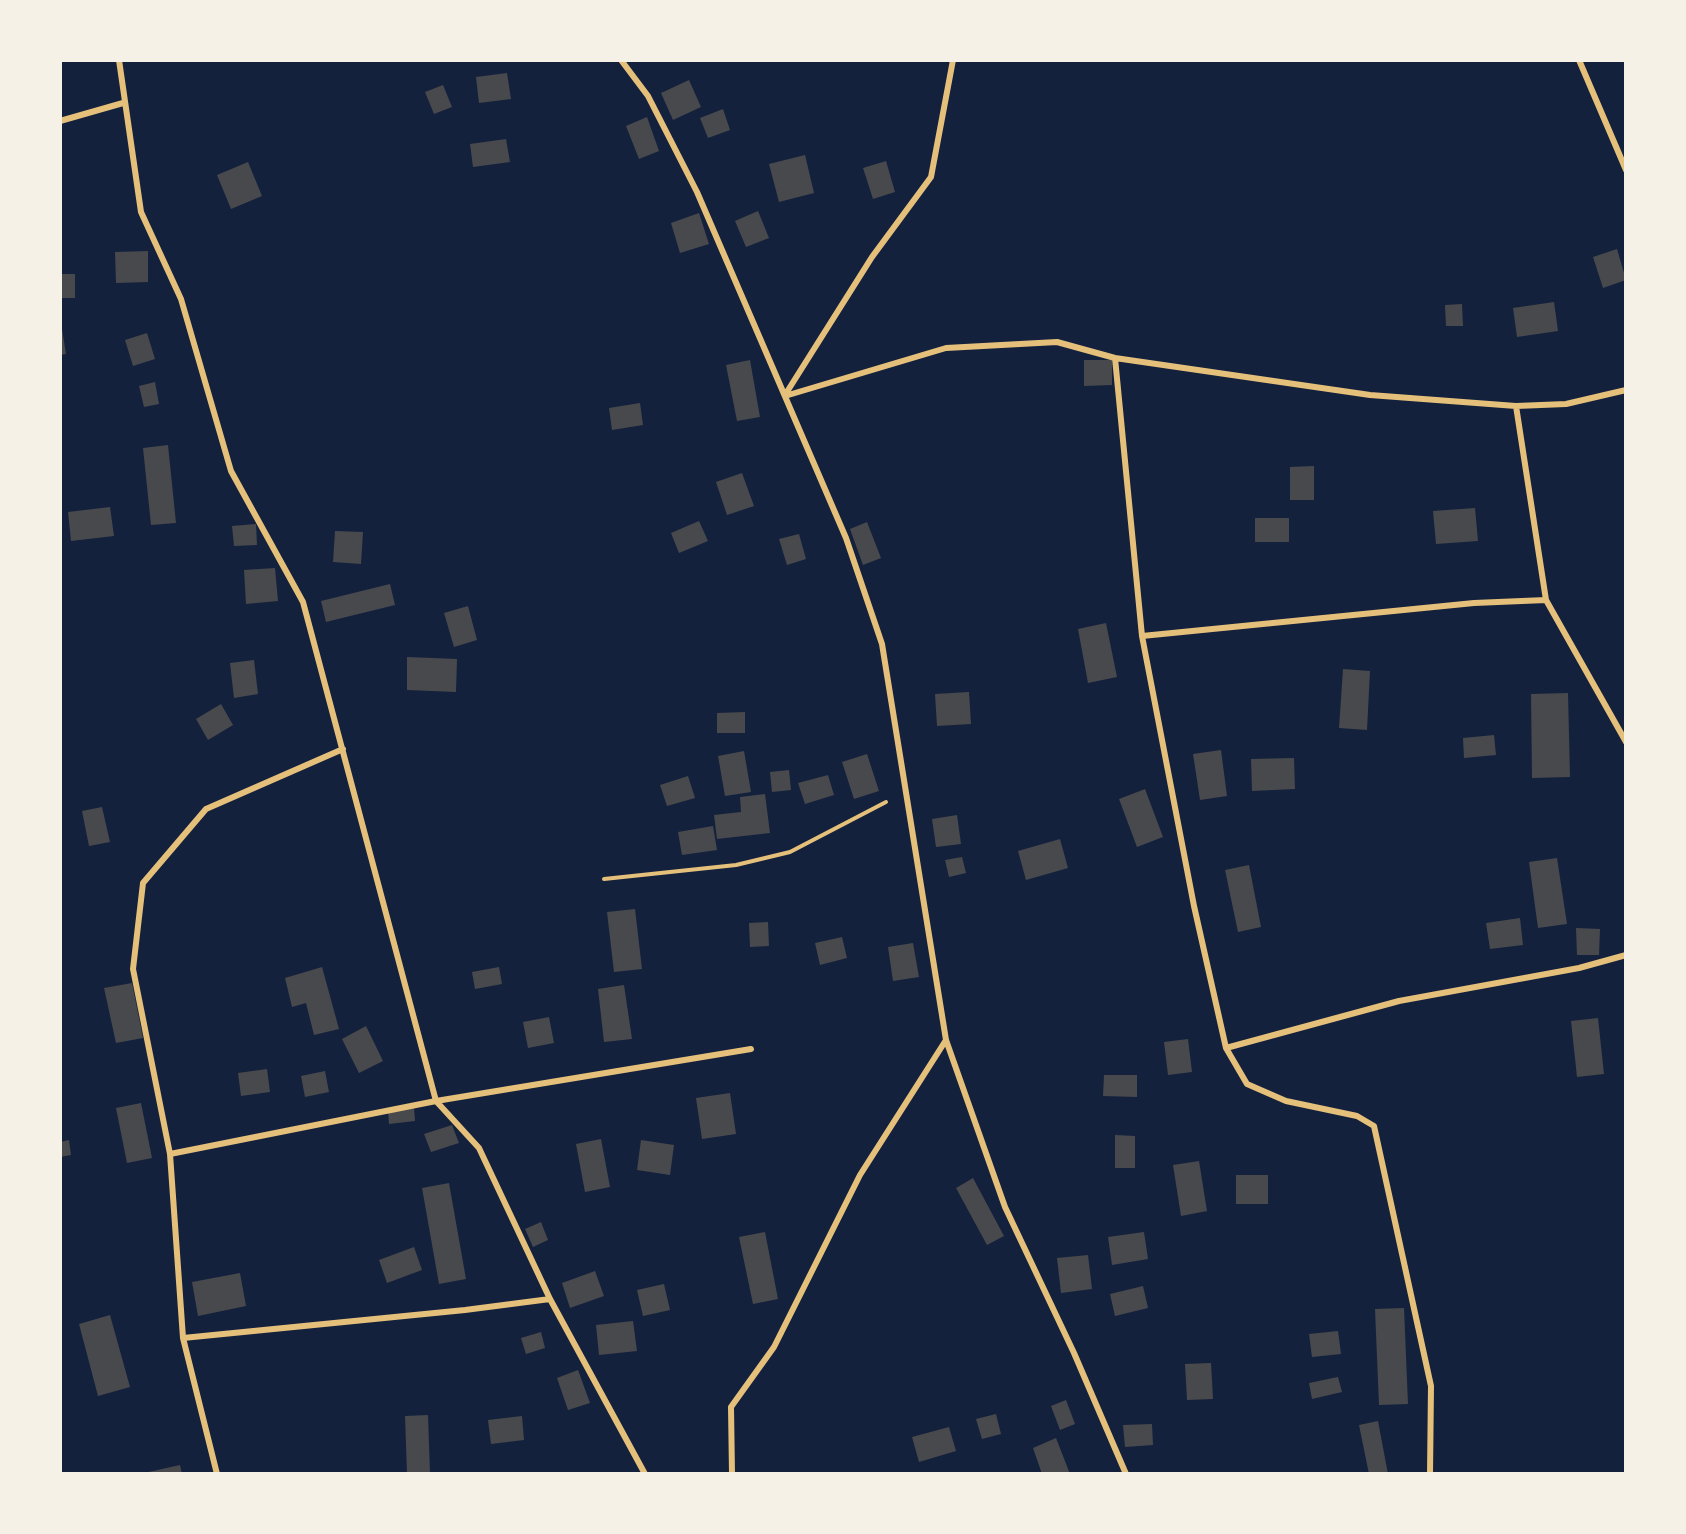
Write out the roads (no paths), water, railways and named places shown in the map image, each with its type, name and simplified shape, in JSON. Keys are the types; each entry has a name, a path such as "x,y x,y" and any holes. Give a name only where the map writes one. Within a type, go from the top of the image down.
{"street":[{"path":"119,60 123,103 141,212 182,299 231,471 303,602 436,1101 479,1148 549,1299 645,1474"},
{"path":"621,60 648,96 697,192 846,538 882,644 946,1040 1005,1207 1074,1353 1126,1474"},
{"path":"785,396 872,257 931,177 953,60"},
{"path":"1579,60 1626,170"},
{"path":"60,121 123,103"},
{"path":"785,396 946,348 1057,342 1115,358 1370,395 1516,406 1566,404 1626,390"},
{"path":"1115,358 1142,636 1187,873 1226,1048 1247,1084 1286,1101 1357,1116 1374,1126 1431,1386 1430,1474"},
{"path":"1516,406 1546,600 1626,742"},
{"path":"1142,636 1473,603 1546,600"},
{"path":"217,1474 183,1338 170,1154 133,969 143,883 206,808 343,749"},
{"path":"1226,1048 1400,1001 1579,968 1626,955"},
{"path":"732,1474 730,1407 774,1347 860,1174 946,1040"},
{"path":"170,1154 436,1101 751,1049"},
{"path":"183,1338 465,1310 549,1299"}]}
